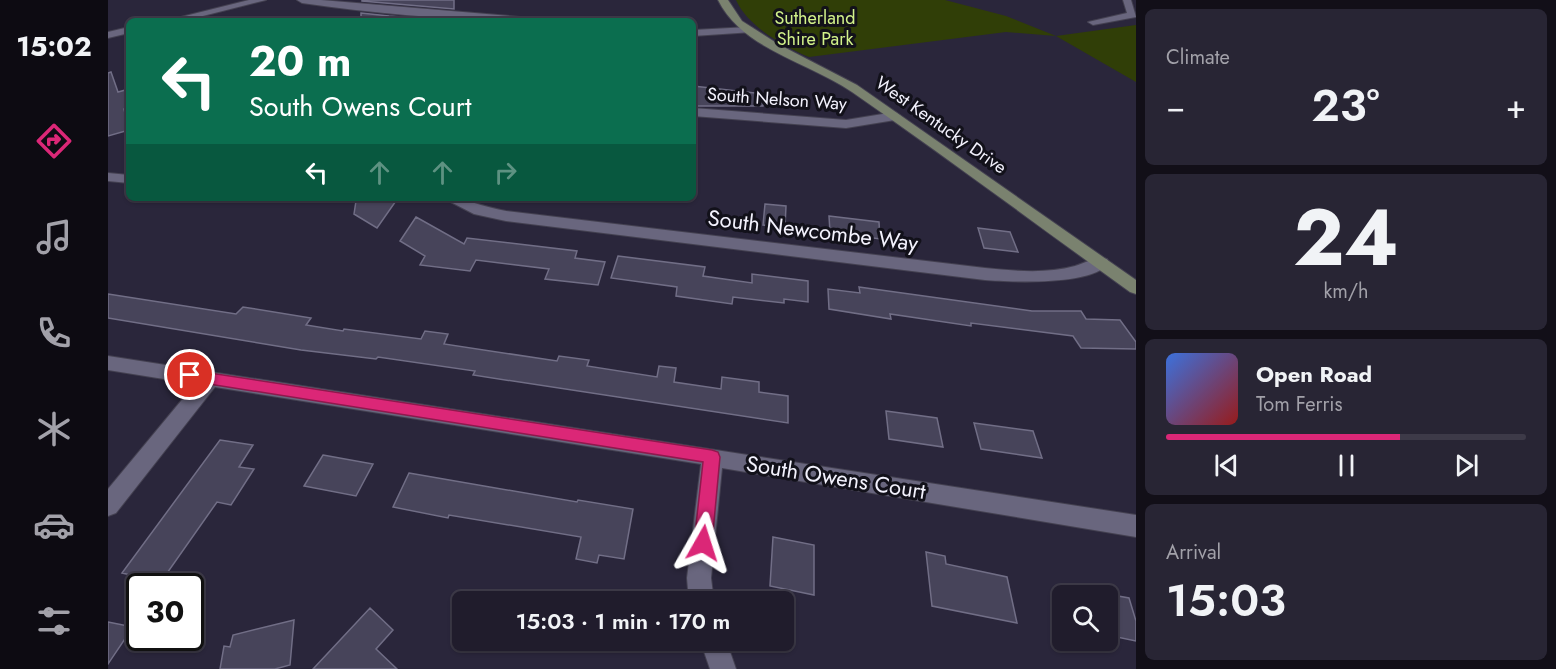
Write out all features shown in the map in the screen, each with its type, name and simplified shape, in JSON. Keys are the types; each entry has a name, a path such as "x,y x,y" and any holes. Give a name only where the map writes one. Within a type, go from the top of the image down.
{"street":[{"path":"199,18 261,0"},
{"path":"302,0 336,5 495,18"},
{"name":"West Kentucky Drive","path":"723,0 732,16 749,30 784,52 842,80 1136,288"},
{"path":"1093,21 1133,15 1129,1"},
{"path":"696,33 749,30"},
{"path":"108,35 126,31"},
{"name":"South Nelson Way","path":"696,111 846,124 895,116"},
{"path":"108,177 126,179"},
{"name":"South Newcombe Way","path":"454,201 479,211 506,216 985,274 1051,278 1078,272 1101,263"},
{"name":"South Owens Court","path":"108,363 1136,526"},
{"path":"108,506 210,379"},
{"path":"701,591 699,578 712,457"},
{"path":"717,651 723,669"}],"green space":[{"name":"Sutherland Shire Park","path":"736,0 945,0 1006,16 1056,36 1006,32 809,57 778,41 758,27 749,19"},
{"path":"1136,25 1136,82 1056,36"}],"building":[{"path":"454,0 454,9 362,1"},
{"path":"361,13 415,18 361,18"},
{"path":"111,72 118,92 126,90 126,109 124,109 126,131 108,136 108,73"},
{"path":"696,86 764,94 763,106 696,106"},
{"path":"356,201 396,201 377,228 354,214"},
{"path":"765,204 786,206 785,227 763,225"},
{"path":"829,216 879,222 880,239 830,232"},
{"path":"416,217 464,244 467,238 577,251 575,258 605,262 598,285 545,279 549,269 476,260 470,271 420,265 425,256 400,241"},
{"path":"978,228 1010,232 1018,252 984,248"},
{"path":"618,256 705,267 703,276 752,283 752,274 808,281 808,302 784,299 784,303 733,297 732,304 676,296 677,287 611,278"},
{"path":"859,287 1032,311 1081,311 1086,319 1120,320 1136,342 1136,349 1081,348 1073,336 971,323 971,326 890,314 891,319 829,309 828,289 860,293"},
{"path":"108,294 236,314 243,307 311,318 306,325 343,331 344,329 421,339 425,331 448,334 444,344 557,361 559,356 589,360 587,366 657,377 659,366 676,368 674,382 721,389 722,377 759,382 759,392 788,396 788,423 473,375 475,371 378,357 376,359 301,350 108,318"},
{"path":"886,411 937,418 943,447 889,439"},
{"path":"974,423 1033,431 1042,458 981,449"},
{"path":"220,440 253,445 239,467 254,469 231,505 217,502 167,573 122,573"},
{"path":"323,455 373,464 356,496 304,486"},
{"path":"409,473 577,502 578,500 633,509 624,559 599,555 597,563 576,559 581,537 449,515 448,518 393,507"},
{"path":"773,537 814,545 814,595 770,586"},
{"path":"926,552 945,556 946,564 1007,577 1017,623 932,606"},
{"path":"1118,596 1129,598 1136,621 1136,641 1118,637"},
{"path":"370,608 393,630 376,649 397,669 313,669"},
{"path":"294,620 290,665 275,669 220,669 224,646 230,647 233,635"},
{"path":"108,622 126,626 126,637 108,664"}],"route":[{"path":"190,375 712,457 703,543"}]}
